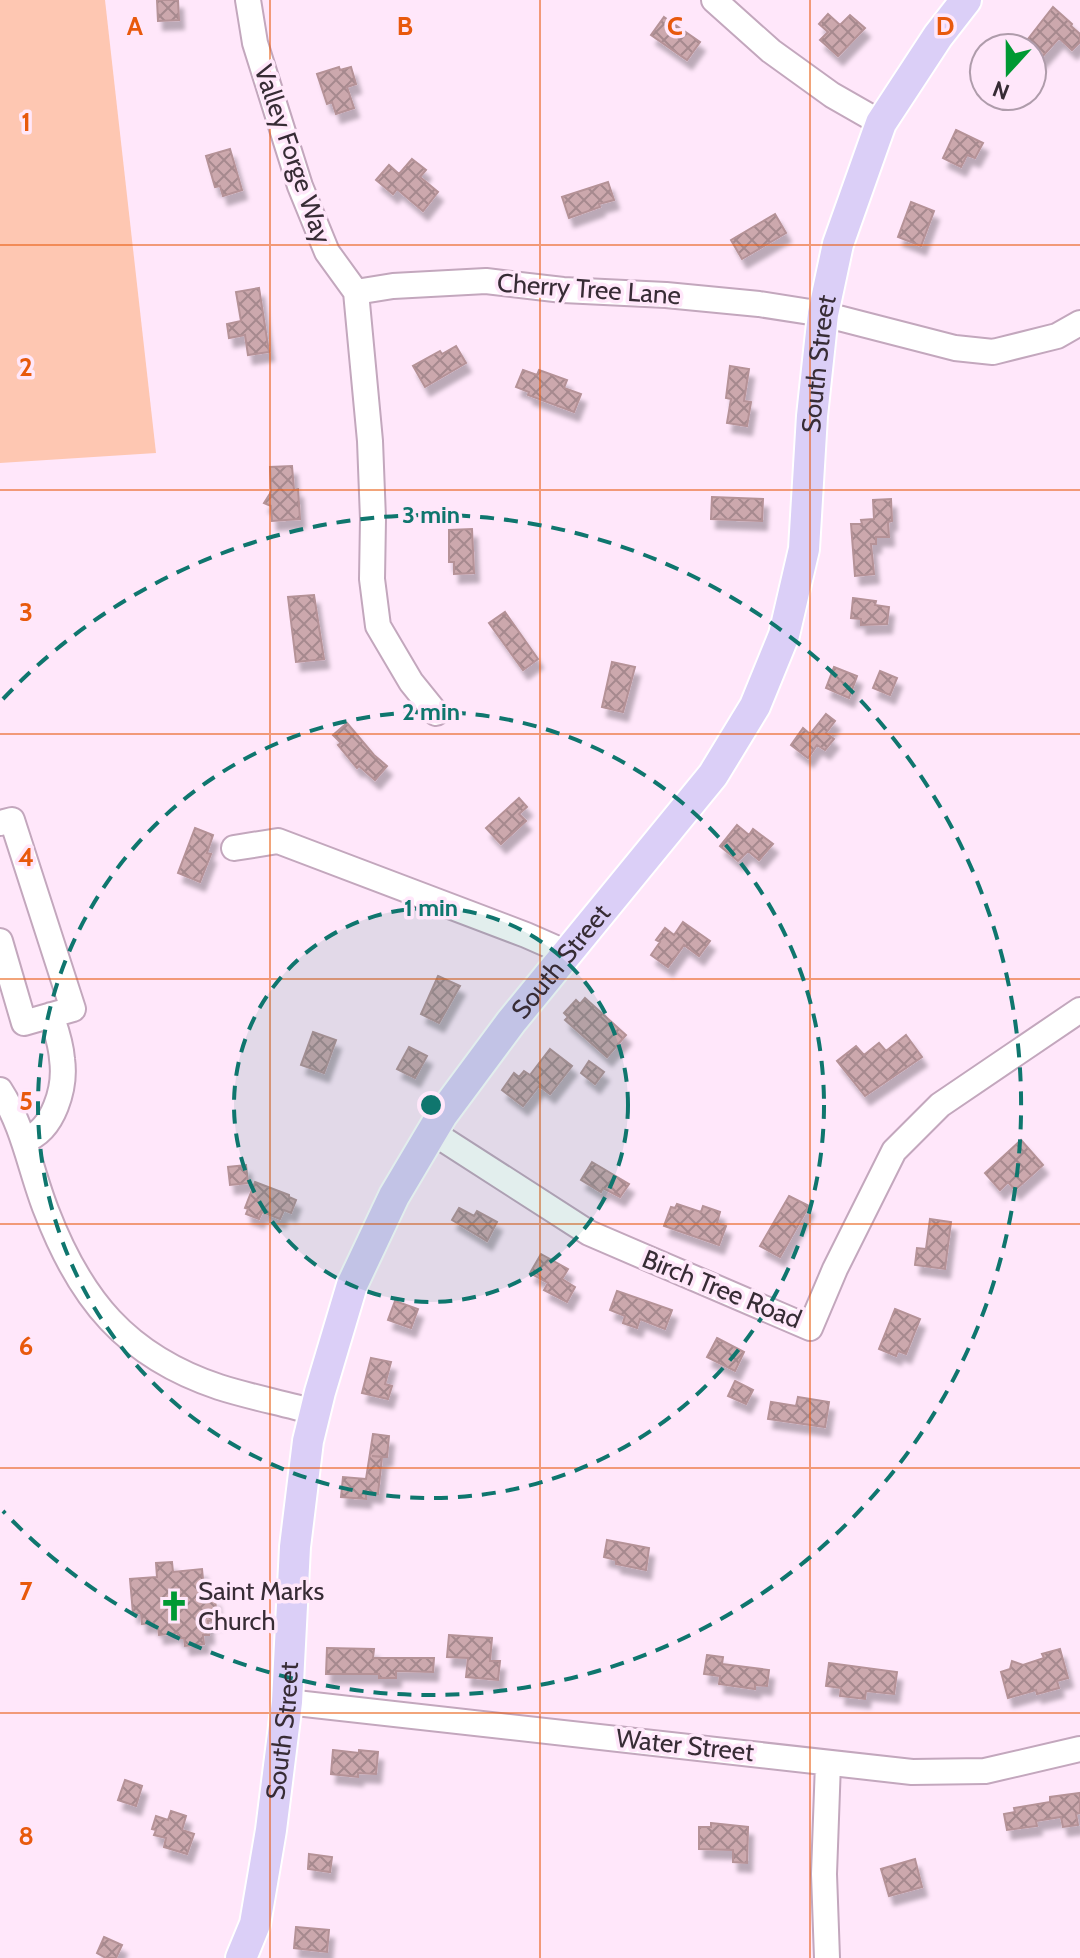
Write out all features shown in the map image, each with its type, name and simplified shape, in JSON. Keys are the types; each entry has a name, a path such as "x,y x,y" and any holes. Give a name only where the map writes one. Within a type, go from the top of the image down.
{"main road":[{"name":"South Street","path":"241,1958 255,1924 271,1830 287,1702 295,1547 314,1412 352,1285 394,1196 442,1115 511,1022 713,775 755,706 784,635 804,549 812,416 823,314 838,244 881,123 938,36 966,0"}],"street":[{"name":"Valley Forge Way","path":"248,0 255,43 300,186 327,252 356,292"},
{"path":"714,0 771,51 832,95 881,123"},
{"name":"Cherry Tree Lane","path":"356,292 393,286 486,281 563,290 682,296 823,314 955,348 993,352 1057,336 1080,323"},
{"path":"356,292 370,441 372,579 378,626 411,682 436,713"},
{"path":"0,823 12,820 73,1009 24,1023 0,941"},
{"path":"234,848 278,841 567,953"},
{"name":"Birch Tree Road","path":"432,1132 589,1233 810,1328 835,1269 894,1151 940,1105 1080,1010"},
{"path":"25,1140 41,1131 52,1112 61,1085 63,1061 51,1015"},
{"path":"0,1090 25,1140 46,1209 71,1268 96,1305 128,1337 162,1362 203,1381 314,1412"},
{"name":"Water Street","path":"287,1702 912,1772 985,1771 1080,1749"},
{"path":"827,1958 824,1874 828,1763"}],"shaded area":[{"path":"0,0 105,0 156,453 0,463"}],"building":[{"path":"157,0 178,0 179,20 158,21"},
{"path":"1053,7 1080,34 1080,42 1072,50 1059,38 1048,50 1048,32 1033,32"},
{"path":"828,14 840,25 850,15 865,28 838,56 820,40 828,32 819,24"},
{"path":"664,17 700,42 687,60 651,35"},
{"path":"339,67 340,70 351,67 356,84 347,87 354,108 336,114 332,102 327,104 317,74"},
{"path":"956,130 983,143 975,158 967,155 961,167 943,158"},
{"path":"230,149 242,190 223,196 220,186 215,187 206,156"},
{"path":"412,159 426,170 420,177 438,192 423,211 397,189 393,194 376,180 389,165 399,174"},
{"path":"608,182 614,200 569,218 562,197"},
{"path":"911,202 934,211 921,246 898,237"},
{"path":"775,214 786,233 742,259 731,240"},
{"path":"259,288 269,352 248,355 245,335 229,338 227,324 241,321 236,292"},
{"path":"456,346 466,363 425,387 413,366"},
{"path":"730,366 749,369 744,401 751,402 747,426 727,423 731,399 726,398"},
{"path":"523,370 537,375 539,370 567,380 564,388 581,394 574,412 528,395 529,392 516,387"},
{"path":"292,466 294,490 298,489 300,519 272,521 271,506 264,503 271,492 270,467"},
{"path":"712,497 763,499 762,521 711,519"},
{"path":"891,499 889,537 876,537 876,544 871,544 874,574 855,576 851,524 874,519 873,500"},
{"path":"472,529 474,573 454,574 454,562 449,562 449,530"},
{"path":"314,595 324,659 296,662 288,597"},
{"path":"853,598 876,601 875,605 889,607 887,624 861,625 861,619 851,618"},
{"path":"505,612 538,659 523,670 489,623"},
{"path":"612,662 635,667 623,712 602,707"},
{"path":"834,667 857,676 849,698 826,688"},
{"path":"880,671 897,678 890,695 873,688"},
{"path":"826,714 835,721 826,733 834,739 825,750 817,745 808,758 791,745 803,728 810,734"},
{"path":"347,723 387,766 375,780 359,766 357,768 333,735"},
{"path":"519,798 527,807 519,814 526,821 501,844 486,828"},
{"path":"737,825 749,835 753,829 773,844 759,860 748,851 738,861 720,846"},
{"path":"195,828 213,835 207,853 211,854 200,882 178,873"},
{"path":"683,922 710,941 699,956 684,945 668,967 651,955 660,942 656,940 665,928 674,935"},
{"path":"438,976 460,986 439,1023 421,1014"},
{"path":"585,998 626,1035 607,1057 565,1020 568,1017 564,1013 576,1000 580,1004"},
{"path":"313,1032 336,1040 324,1073 301,1065"},
{"path":"906,1035 922,1057 865,1096 837,1061 856,1046 864,1055 879,1043 886,1051"},
{"path":"409,1047 427,1056 415,1078 397,1069"},
{"path":"550,1049 572,1066 550,1094 539,1086 523,1106 502,1090 514,1073 519,1077 524,1071 530,1075"},
{"path":"589,1061 604,1072 595,1084 581,1073"},
{"path":"1021,1140 1043,1165 1015,1190 1008,1182 1000,1190 985,1173"},
{"path":"592,1162 629,1184 620,1197 603,1188 601,1192 581,1180"},
{"path":"246,1165 248,1183 230,1185 228,1167"},
{"path":"255,1182 296,1200 291,1213 284,1210 280,1219 262,1212 259,1219 246,1214 248,1209 245,1208"},
{"path":"789,1196 809,1206 780,1257 760,1246"},
{"path":"677,1204 701,1212 703,1206 720,1212 717,1223 726,1226 719,1245 664,1226 671,1207 675,1208"},
{"path":"459,1208 474,1216 477,1211 497,1222 487,1241 452,1220"},
{"path":"930,1219 951,1222 945,1269 915,1265 917,1248 926,1249"},
{"path":"541,1254 568,1269 562,1279 575,1287 567,1302 544,1290 548,1283 530,1273"},
{"path":"617,1291 672,1310 665,1329 640,1319 637,1328 623,1323 625,1316 610,1310"},
{"path":"395,1301 418,1309 411,1328 388,1320"},
{"path":"895,1309 920,1319 906,1354 898,1351 896,1356 879,1349"},
{"path":"717,1338 744,1352 735,1371 707,1357"},
{"path":"371,1358 391,1362 385,1384 392,1386 388,1399 362,1393"},
{"path":"735,1381 753,1390 746,1404 728,1396"},
{"path":"798,1397 829,1402 825,1427 768,1419 771,1402 796,1406"},
{"path":"373,1434 389,1436 387,1457 372,1456 382,1457 378,1494 366,1493 366,1499 341,1497 343,1477 366,1479"},
{"path":"607,1540 649,1548 646,1570 616,1564 616,1560 604,1557"},
{"name":"Saint Marks Church","path":"172,1562 173,1572 202,1569 205,1599 215,1598 217,1620 208,1621 209,1635 203,1635 204,1644 185,1646 184,1638 178,1638 178,1633 159,1635 154,1623 142,1624 141,1613 133,1614 130,1579 157,1577 156,1563"},
{"path":"449,1635 492,1638 490,1661 500,1661 498,1680 466,1677 468,1658 447,1657"},
{"path":"327,1648 374,1649 373,1658 434,1658 433,1672 396,1671 396,1678 379,1678 379,1674 326,1674"},
{"path":"1060,1649 1068,1678 1057,1681 1059,1688 1037,1694 1036,1690 1008,1698 1001,1672 1010,1669 1012,1661 1023,1665 1044,1658 1042,1654"},
{"path":"707,1655 723,1657 722,1664 769,1670 767,1686 755,1685 755,1689 719,1684 720,1676 704,1674"},
{"path":"829,1663 897,1672 894,1694 866,1691 865,1699 840,1696 841,1688 826,1686"},
{"path":"333,1750 378,1752 376,1774 358,1773 358,1777 331,1774"},
{"path":"125,1780 142,1786 136,1806 118,1800"},
{"path":"1080,1793 1080,1813 1076,1814 1078,1825 1063,1827 1061,1817 1036,1821 1037,1826 1007,1830 1004,1814 1015,1812 1014,1808 1050,1802 1050,1797"},
{"path":"171,1811 186,1816 182,1830 194,1834 187,1854 164,1847 166,1838 154,1835 156,1830 152,1829 156,1816 168,1820"},
{"path":"711,1823 748,1827 747,1863 733,1862 733,1850 699,1849 699,1827 711,1827"},
{"path":"309,1854 332,1857 330,1872 308,1869"},
{"path":"915,1859 922,1887 889,1896 881,1869"},
{"path":"296,1927 329,1930 327,1952 294,1948"},
{"path":"104,1937 122,1945 116,1958 106,1958 97,1953"}],"place":[{"name":"Saint Marks Church","path":"174,1606"}]}
